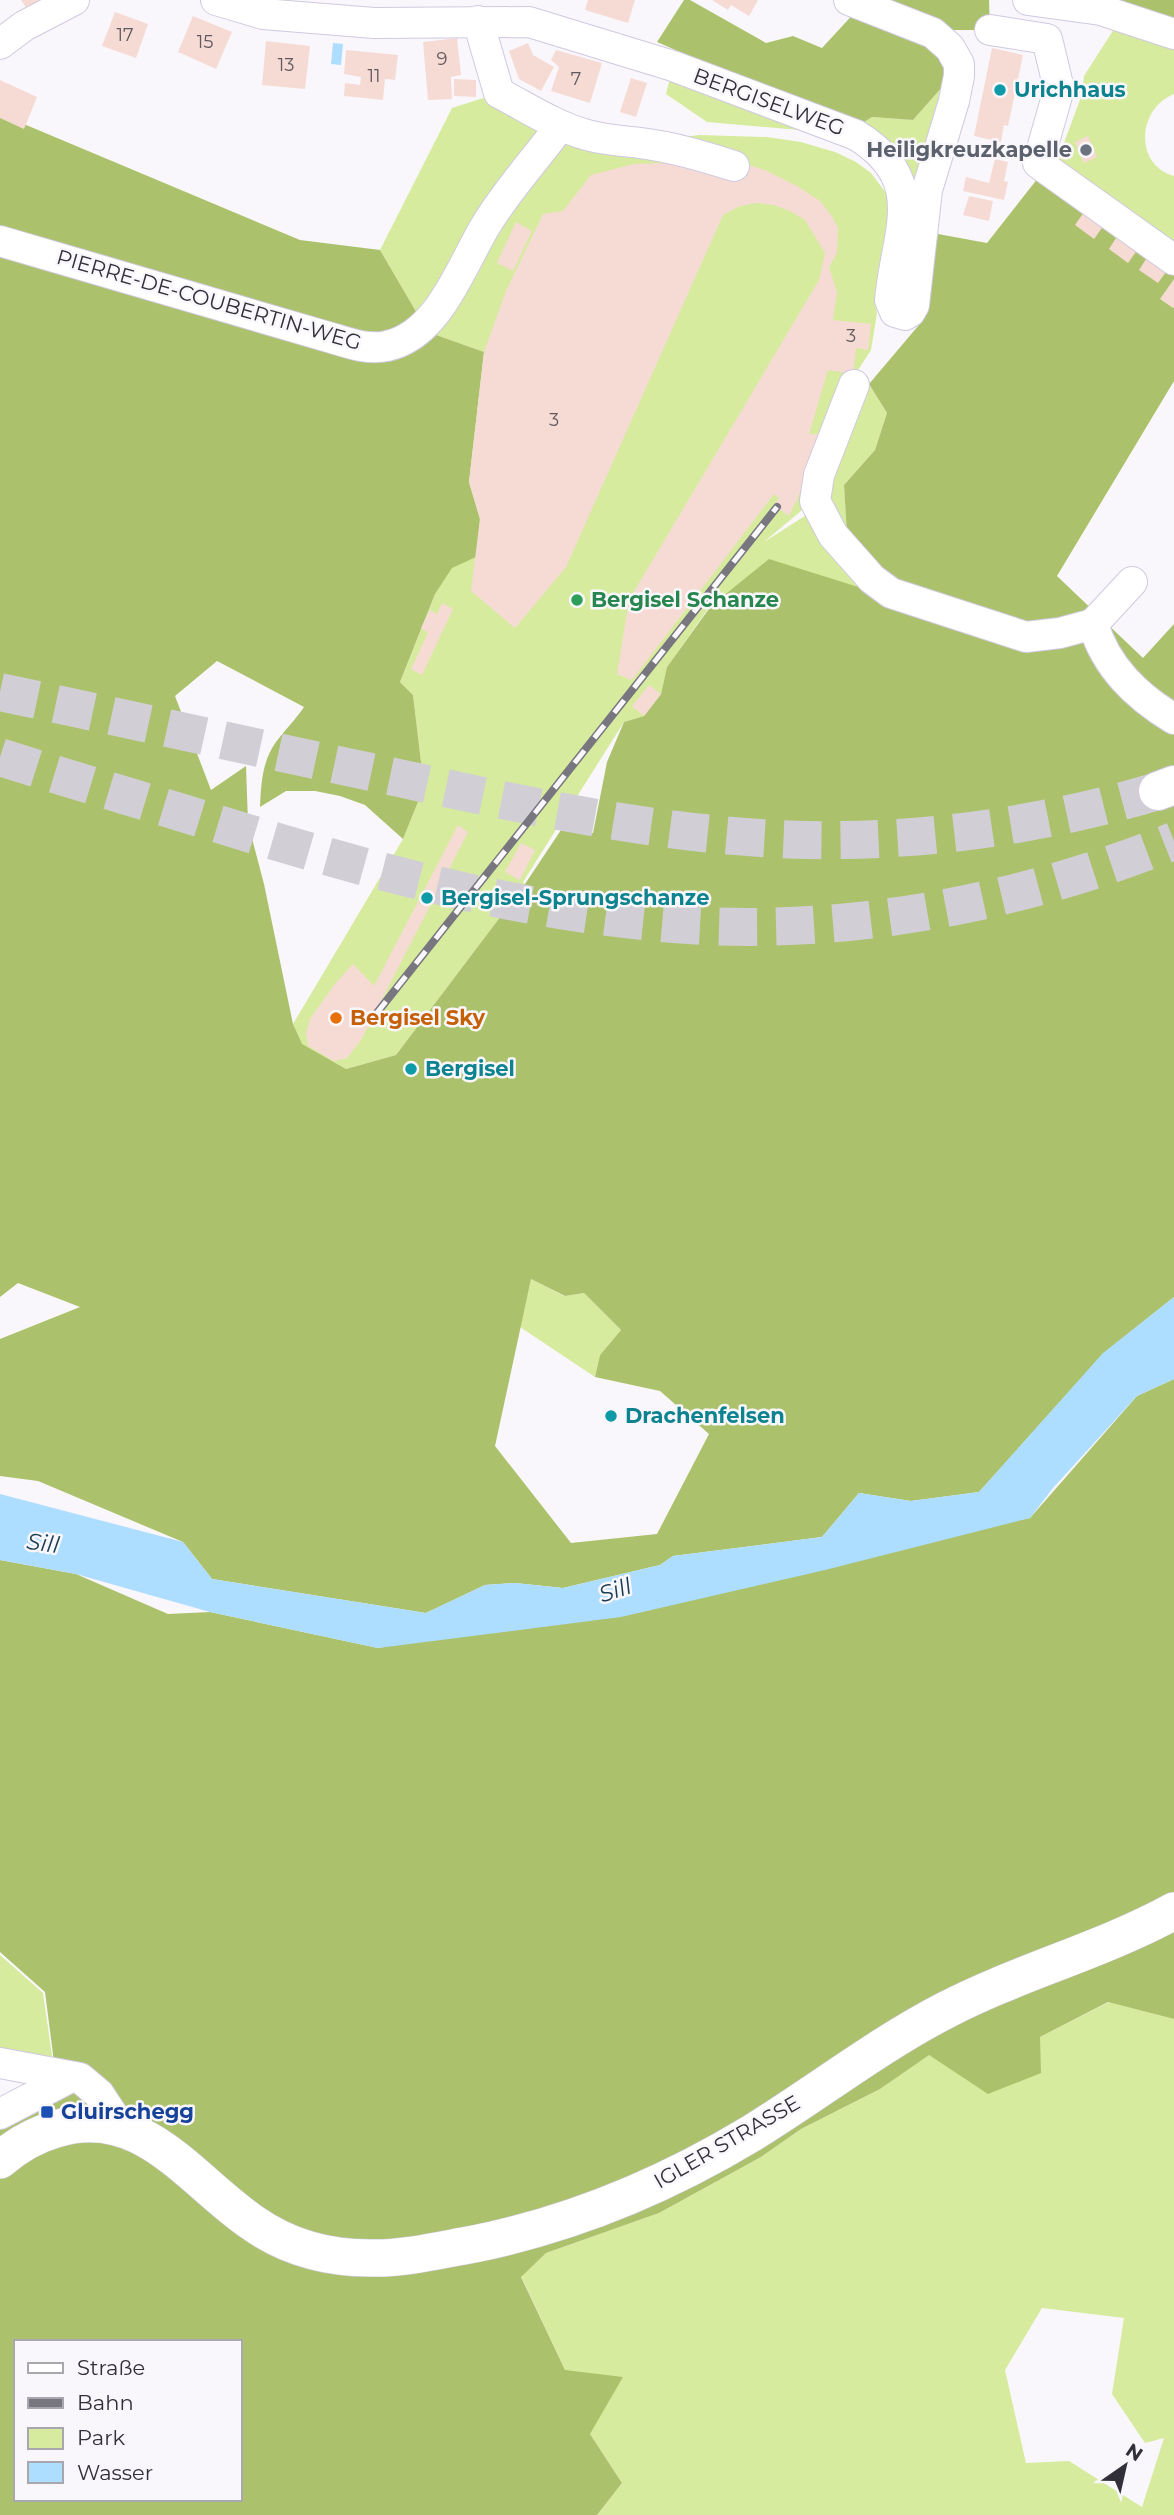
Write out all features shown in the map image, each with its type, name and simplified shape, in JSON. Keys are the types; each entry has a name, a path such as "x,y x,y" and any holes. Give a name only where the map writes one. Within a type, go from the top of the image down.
{"main road":[{"name":"IGLER STRASSE","path":"0,2160 11,2150 37,2135 69,2125 120,2126 171,2154 253,2223 286,2242 311,2251 371,2259 442,2250 505,2238 592,2211 673,2177 754,2132 944,2011 1174,1911"}],"street":[{"path":"0,44 24,26 74,0"},
{"name":"BERGISELWEG","path":"216,0 263,14 305,18 386,23 529,22 835,125 873,145 891,164 902,194 903,215 890,300 895,312 905,315 912,310 915,303 927,190 954,101 959,64 950,48 933,33 849,0"},
{"path":"1028,0 1101,10 1174,34"},
{"path":"478,21 499,93 560,126 615,141 697,153 734,166"},
{"path":"990,30 1047,39 1059,89 1038,163 1174,260"},
{"name":"PIERRE-DE-COUBERTIN-WEG","path":"0,241 335,340 362,346 386,347 422,329 441,305 487,222 560,126"},
{"path":"854,385 819,475 815,501 833,536 872,579 891,593 1026,637 1060,633 1093,624 1132,582"},
{"path":"1093,624 1105,653 1129,687 1153,707 1174,719"},
{"path":"0,2063 80,2078 99,2094 120,2126"},
{"path":"0,2114 71,2077"}],"green space":[{"path":"684,0 690,0 766,43 793,36 822,48 858,9 919,36 946,60 951,77 913,120 872,117 855,128 657,42"},
{"path":"849,0 989,0 990,30 927,30"},
{"path":"1078,0 1174,0 1174,24"},
{"path":"1114,29 1174,48 1174,94 1162,101 1153,111 1145,136 1146,148 1152,160 1161,170 1174,176 1174,260 1059,166 1058,159 1081,97 1084,76"},
{"path":"673,66 849,145 799,130 707,122 666,94"},
{"path":"951,77 913,186 855,128 872,117 913,120"},
{"name":"Bergisel Schanze","path":"499,93 537,113 667,139 699,135 767,137 801,142 835,152 856,162 871,173 889,197 887,273 876,292 877,313 871,350 853,378 801,511 764,542 811,512 859,399 869,384 887,413 875,450 844,485 847,535 872,591 765,579 710,606 667,667 661,694 644,716 624,722 523,882 525,884 396,1055 346,1069 301,1044 293,1024 403,839 424,787 413,695 400,682 435,594 480,519 469,482 484,352 428,332 380,250 452,108"},
{"path":"0,114 300,240 380,250 428,332 484,352 469,482 480,519 476,557 452,568 435,594 400,682 413,695 424,787 403,839 365,805 340,796 315,791 286,791 260,807 265,765 271,749 304,707 217,661 175,696 211,790 246,766 248,823 264,884 293,1024 302,1044 346,1069 396,1055 525,884 561,830 593,833 607,762 624,722 644,716 661,694 667,667 711,606 769,559 871,591 847,535 844,485 875,450 887,413 869,384 924,319 938,234 987,243 1038,178 1174,260 1174,381 1057,576 1143,658 1174,624 1174,1297 1104,1353 979,1492 911,1501 859,1493 822,1537 673,1556 660,1565 563,1588 515,1583 485,1585 426,1613 212,1579 183,1542 38,1481 0,1476 0,1339 80,1307 18,1283 0,1297","holes":["531,1279 565,1296 584,1293 621,1330 600,1355 595,1377 660,1391 709,1434 657,1534 571,1543 495,1446"]},
{"path":"531,1279 564,1296 584,1293 621,1330 600,1355 595,1377 520,1327"},
{"path":"1174,1379 1174,2019 1108,2002 1040,2037 1041,2073 988,2094 929,2055 880,2089 801,2129 761,2157 659,2213 546,2253 521,2277 565,2370 623,2377 590,2434 622,2483 597,2515 0,2515 0,2117 57,2085 45,1992 0,1952 0,1560 76,1574 168,1614 210,1612 378,1648 1030,1518 1137,1396"},
{"path":"0,1955 43,1993 53,2063 0,2056"},
{"path":"1109,2002 1174,2019 1174,2515 597,2515 622,2483 590,2434 565,2370 521,2276 546,2253 659,2213 761,2157 801,2129 880,2089 929,2054 1040,2037","holes":["1042,2308 1124,2318 1112,2394 1145,2443 1164,2438 1142,2507 1069,2461 1026,2463 1005,2370"]}],"water":[{"path":"333,43 343,44 341,65 331,64"},
{"name":"Sill","path":"1174,1297 1174,1379 1137,1396 1053,1488 1030,1518 825,1570 621,1617 378,1648 210,1612 76,1574 0,1560 0,1494 183,1542 212,1579 426,1613 485,1585 515,1583 563,1588 660,1565 673,1556 822,1537 859,1493 911,1501 979,1492 1103,1353"}],"building":[{"path":"21,0 40,0 27,9"},
{"path":"588,0 635,0 628,23 585,10"},
{"path":"712,0 758,0 749,16 731,5 728,10"},
{"path":"115,12 148,24 136,58 102,46"},
{"path":"193,16 232,32 216,69 178,52"},
{"path":"457,38 461,75 451,77 452,99 428,100 423,42"},
{"path":"266,41 310,46 305,89 262,85"},
{"path":"528,43 533,55 554,67 541,91 519,79 509,51"},
{"name":"Urichhaus","path":"992,48 1023,55 1008,126 1004,125 1001,142 974,136"},
{"path":"346,50 398,55 395,80 385,79 383,100 344,96 345,83 360,85 361,77 344,74"},
{"path":"556,50 602,63 590,103 551,91 559,67 551,60"},
{"path":"631,78 647,83 636,117 620,112"},
{"path":"454,79 476,80 476,97 454,96"},
{"path":"0,80 37,97 24,129 0,118"},
{"name":"Heiligkreuzkapelle","path":"1088,136 1097,157 1084,163 1075,142"},
{"path":"995,159 1008,162 1004,200 963,191 966,177 989,183"},
{"path":"737,161 767,171 797,186 820,201 831,215 838,228 837,253 829,267 837,292 833,320 871,324 868,350 856,348 853,374 828,370 809,434 827,435 789,516 774,505 779,498 774,494 632,680 617,674 629,600 819,280 825,253 805,220 774,205 757,203 740,206 723,215 566,567 515,628 471,591 480,519 469,482 484,352 506,291 543,214 563,211 591,175 634,164"},
{"path":"969,196 993,201 989,221 963,215"},
{"path":"1084,212 1104,225 1094,239 1075,225"},
{"path":"516,222 532,231 513,271 497,263"},
{"path":"1118,235 1138,249 1128,263 1109,249"},
{"path":"1148,256 1168,269 1158,283 1139,270"},
{"path":"1174,279 1174,307 1173,308 1160,299"},
{"path":"442,603 453,609 422,675 411,669 428,633 421,628 430,610 437,614"},
{"path":"649,685 661,694 644,716 632,706"},
{"name":"Bergisel-Sprungschanze","path":"458,825 468,832 361,1040 347,1058 334,1061 308,1046 306,1033 310,1019 353,964 374,986"},
{"path":"521,843 535,850 520,880 505,872"}],"tunnel":[{"path":"0,692 551,810 653,827 756,838 852,840 984,829 1072,813 1158,791"},
{"path":"0,757 314,853 443,886 573,912 706,926 826,924 945,908 1061,880 1174,841"}],"railway":[{"path":"376,1014 777,507"}],"place":[{"name":"Urichhaus","path":"1000,90"},
{"name":"Heiligkreuzkapelle","path":"1086,150"},
{"name":"Bergisel Schanze","path":"577,600"},
{"name":"Bergisel-Sprungschanze","path":"427,898"},
{"name":"Bergisel Sky","path":"336,1018"},
{"name":"Bergisel","path":"411,1069"},
{"name":"Drachenfelsen","path":"611,1416"},
{"name":"Gluirschegg","path":"47,2112"}]}
